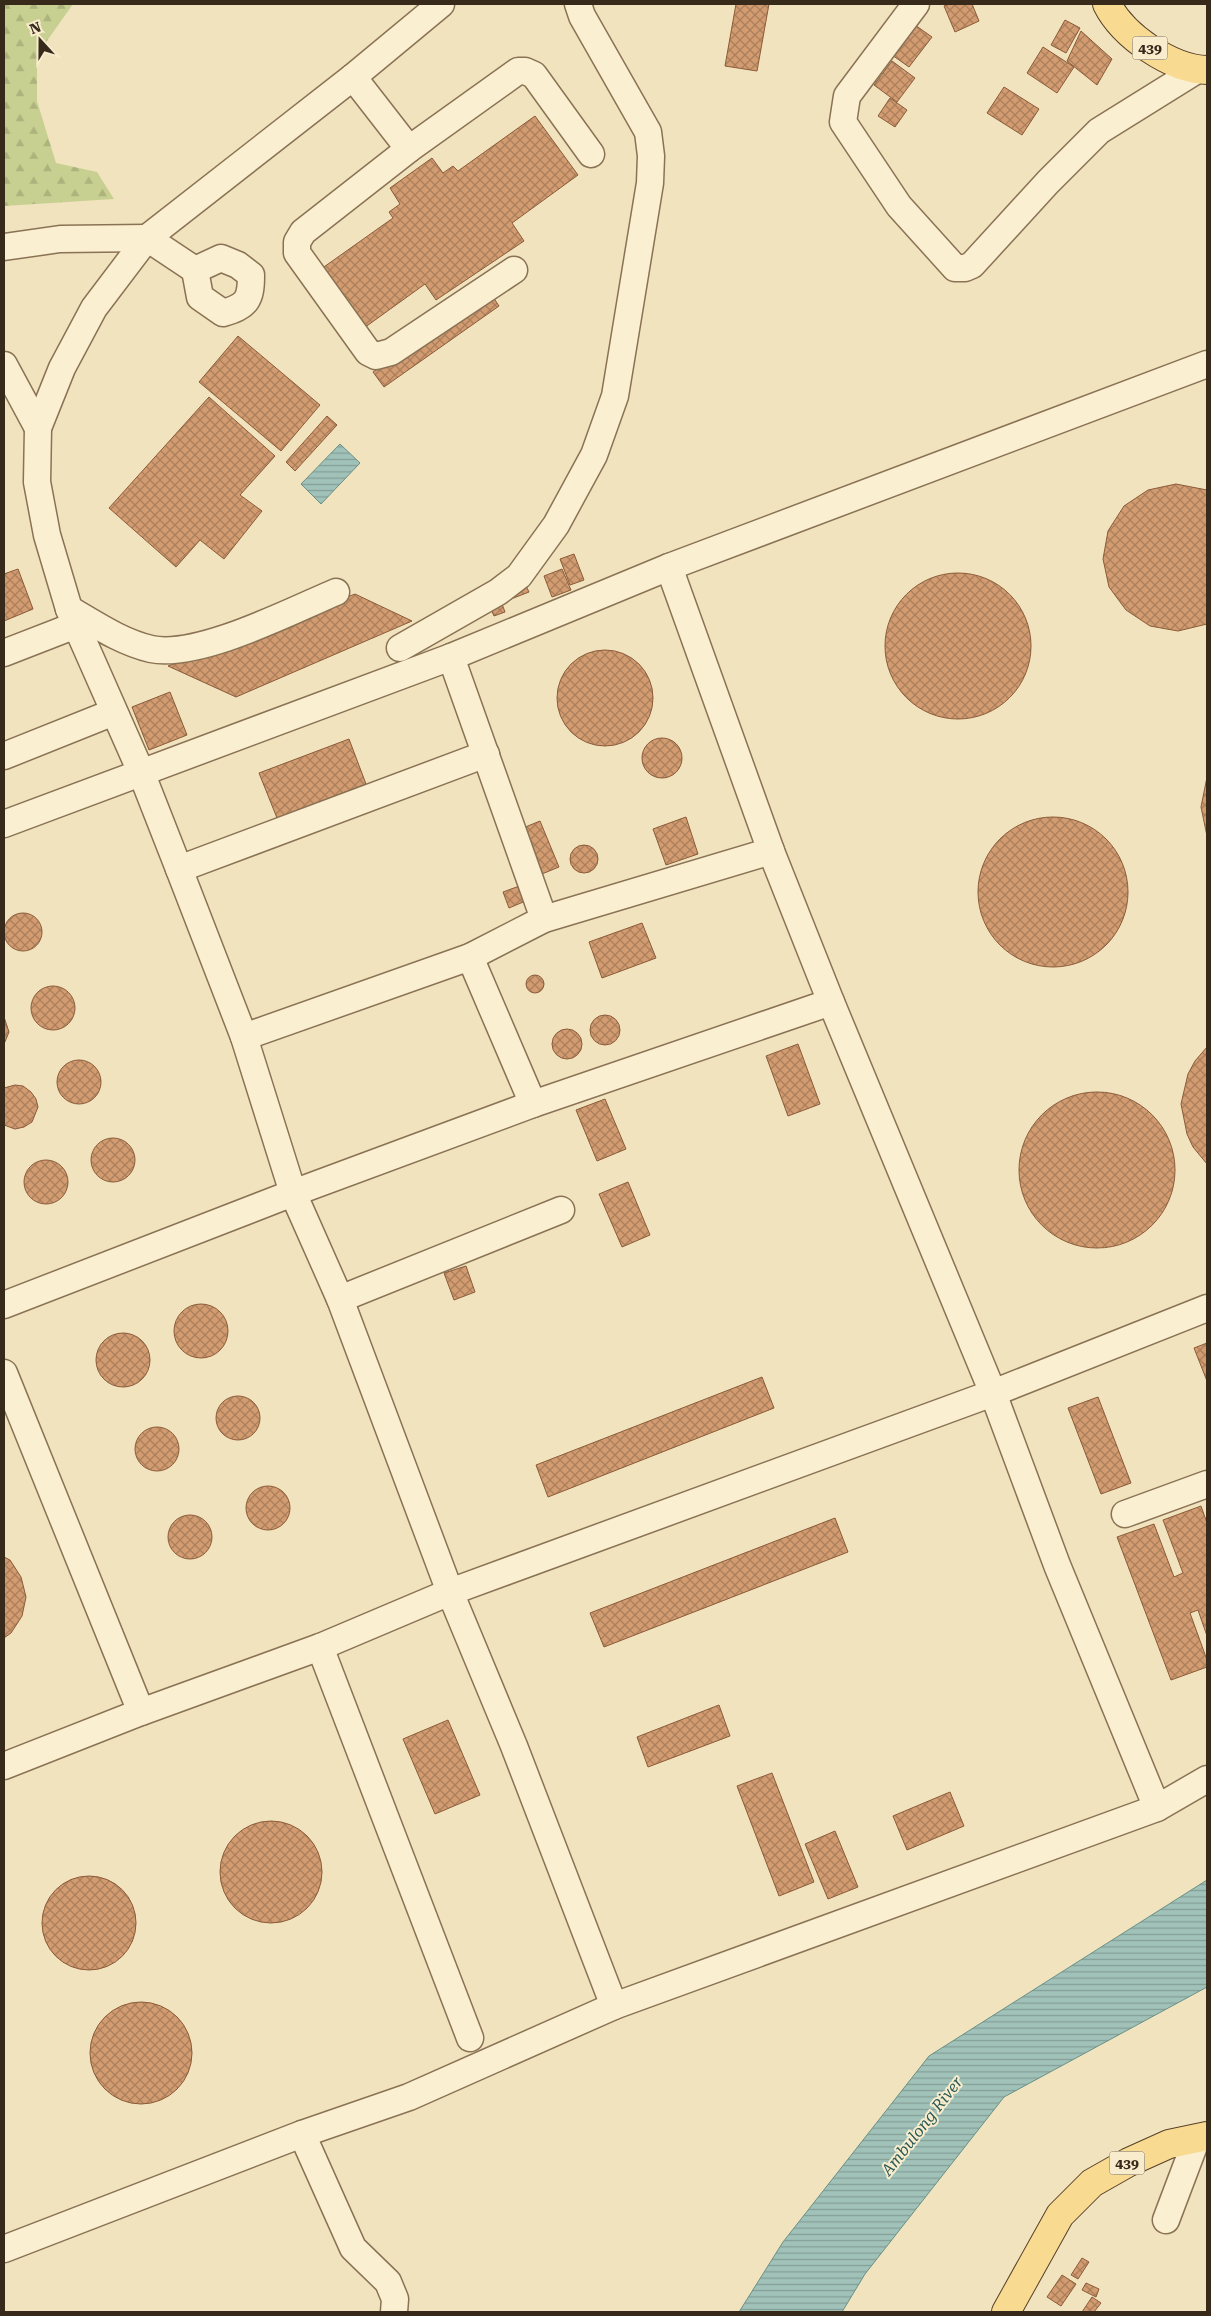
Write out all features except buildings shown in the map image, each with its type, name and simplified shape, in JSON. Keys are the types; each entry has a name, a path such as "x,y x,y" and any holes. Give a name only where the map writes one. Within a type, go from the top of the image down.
{"main road":[{"name":"439","path":"1107,4 1110,11 1137,40 1164,58 1202,70"},
{"name":"439","path":"1006,2312 1060,2215 1092,2183 1129,2162 1170,2144 1202,2137"}],"lane":[{"path":"442,4 147,238 94,308 62,368 38,428 36,482 46,535 72,617 141,772 179,869 244,1038 294,1192 340,1299 450,1592 514,1746 614,2006"},
{"path":"400,648 498,592 520,576 556,525 594,455 615,396 650,183 651,156 648,132 582,16 578,4"},
{"path":"916,4 847,96 844,122 899,206 955,268 965,268 972,265 1048,182 1099,131 1202,70"},
{"path":"514,270 391,352 376,356 368,352 297,253 298,242 304,232 409,149 518,72 525,71 534,75 591,154"},
{"path":"353,76 409,149"},
{"path":"4,247 60,239 147,238 195,270"},
{"path":"4,824 451,658 669,567 1207,364"},
{"path":"4,365 38,428"},
{"path":"669,567 771,851 831,1002 993,1393 1057,1565 1157,1808"},
{"path":"72,617 117,638 152,649 178,651 216,642 336,592"},
{"path":"4,653 72,617"},
{"path":"451,658 544,919"},
{"path":"4,756 114,712"},
{"path":"179,869 486,754"},
{"path":"244,1038 470,957 544,919 771,851"},
{"path":"470,957 533,1104"},
{"path":"4,1305 294,1192 533,1104 831,1002"},
{"path":"340,1299 561,1210"},
{"path":"4,1766 141,1712 320,1647 450,1592 993,1393 1207,1308"},
{"path":"4,1372 141,1712"},
{"path":"1125,1514 1207,1484"},
{"path":"320,1647 470,2038"},
{"path":"4,2249 302,2134 409,2097 614,2006 1157,1808 1207,1779"},
{"path":"302,2134 353,2248 388,2282 395,2299 394,2312"},
{"path":"1166,2220 1202,2137"}],"green space":[{"path":"4,4 73,4 37,55 37,101 56,163 97,172 114,199 4,206"}],"water":[{"path":"340,444 360,463 321,504 301,484"},
{"name":"Ambulong River","path":"1207,1880 1207,1987 1004,2097 865,2274 842,2312 739,2312 783,2242 929,2056"}]}
